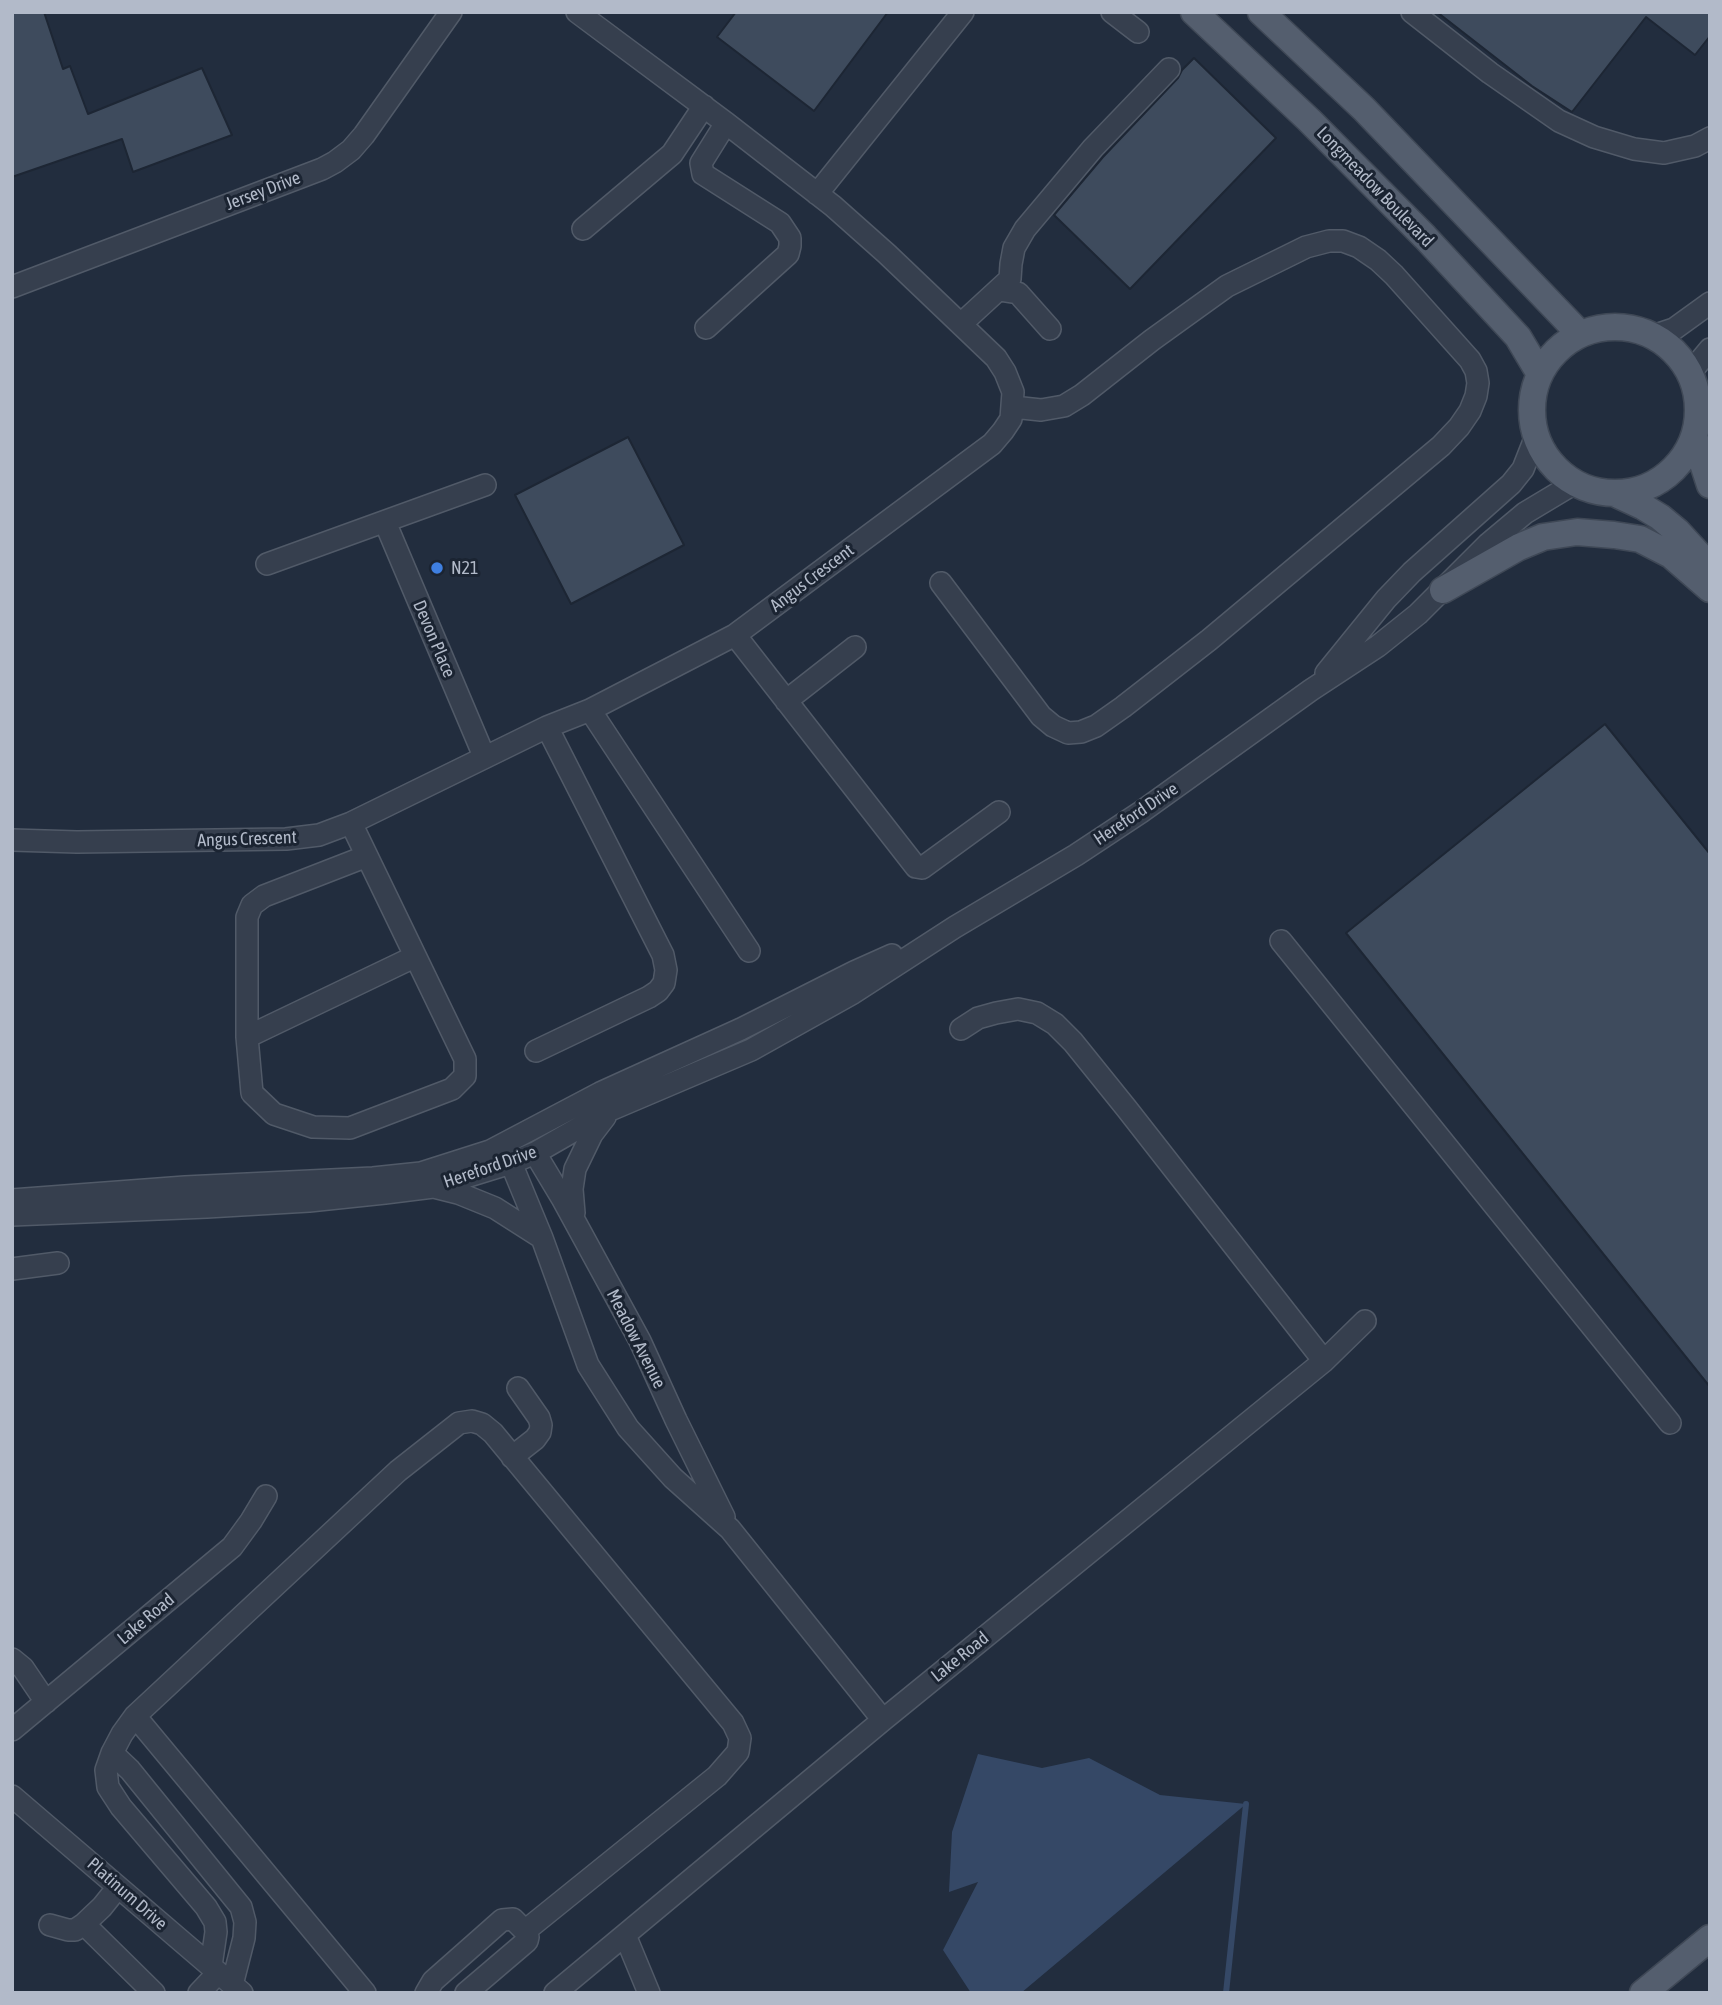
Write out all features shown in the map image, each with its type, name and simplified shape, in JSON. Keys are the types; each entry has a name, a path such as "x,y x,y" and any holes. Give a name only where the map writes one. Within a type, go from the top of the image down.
{"main road":[{"name":"Longmeadow Boulevard","path":"1194,12 1309,120 1425,237 1518,337 1540,374"},
{"path":"1261,12 1364,109 1580,334"},
{"path":"1602,328 1628,328 1653,336 1668,345 1681,358 1690,373 1697,393 1698,415 1694,436 1682,459 1664,478 1640,489 1614,493 1594,491 1575,483 1558,471 1545,455 1536,436 1532,415 1540,374 1562,346 1580,334 1602,328"},
{"path":"1694,436 1710,485"},
{"path":"1614,493 1660,517 1678,532 1710,567"},
{"path":"1443,590 1543,537 1577,532 1640,539 1671,555 1710,589"},
{"path":"1643,1993 1710,1938"}],"street":[{"name":"Jersey Drive","path":"12,287 335,162 351,150 364,135 451,12"},
{"path":"817,194 963,12"},
{"path":"1112,12 1138,32"},
{"path":"1412,12 1490,73 1559,121 1594,137 1634,149 1664,153 1695,146 1710,138"},
{"path":"579,13 817,194 887,254 996,358 1013,392 1013,407 1041,410 1064,406 1227,286 1306,247 1329,241 1343,241 1359,247 1378,260 1470,360 1476,372 1476,397 1470,411 1441,446 1209,640 1096,726 1081,732 1068,733 1041,716 941,583"},
{"path":"961,324 1010,279 1014,248 1025,229 1093,148 1170,69"},
{"path":"583,229 677,148 704,106"},
{"path":"701,163 726,123"},
{"path":"677,148 701,163 704,174 780,223 790,238 788,254 706,328"},
{"path":"999,290 1018,293 1050,329"},
{"path":"1653,336 1674,330 1710,303"},
{"path":"1690,373 1710,349"},
{"name":"Angus Crescent","path":"12,840 77,842 286,839 319,835 351,823 484,756 590,710 735,635 992,444 1011,419 1013,407"},
{"name":"Hereford Drive","path":"1311,690 1386,599 1511,484 1523,469 1536,436"},
{"name":"Hereford Drive","path":"12,1215 297,1201 433,1186 522,1156 610,1110 751,1050 853,993 1141,812 1311,690 1378,646 1418,614 1488,544 1525,513 1575,483"},
{"path":"267,564 485,485"},
{"name":"Devon Place","path":"384,522 484,756"},
{"path":"735,635 916,867 922,868 999,812"},
{"path":"786,701 855,647"},
{"path":"590,710 749,951"},
{"path":"536,1051 649,997 664,983 666,970 663,955 547,727"},
{"path":"351,823 367,856 414,957 465,1059 465,1076 452,1090 349,1128 313,1127 274,1114 252,1093 247,1037 247,917 252,905 264,896 367,856"},
{"name":"Hereford Drive","path":"12,1200 421,1173 490,1151 600,1093 741,1030 854,972 955,927"},
{"path":"1281,941 1670,1423"},
{"path":"247,1037 414,957"},
{"path":"961,1029 978,1018 1018,1009 1037,1013 1055,1024 1073,1042 1127,1109 1324,1361"},
{"path":"575,1222 572,1189 575,1169 592,1134 610,1110"},
{"path":"490,1151 522,1156 537,1127"},
{"name":"Meadow Avenue","path":"522,1156 528,1204 588,1365 628,1428 673,1478 730,1529 883,1720"},
{"name":"Meadow Avenue","path":"522,1156 575,1222 640,1341 730,1529"},
{"path":"433,1186 495,1208 542,1238"},
{"path":"12,1269 58,1263"},
{"name":"Lake Road","path":"555,1993 883,1720 1324,1361 1365,1321"},
{"path":"513,1457 535,1439 541,1425 518,1388"},
{"path":"226,1979 215,1922 206,1907 121,1807 108,1787 106,1770 112,1753 135,1716 398,1471 459,1423 472,1421 482,1424 493,1433 733,1723 740,1738 738,1752 717,1776 524,1931"},
{"name":"Lake Road","path":"12,1730 232,1547 266,1496"},
{"path":"12,1658 23,1668 46,1702"},
{"path":"135,1716 365,1993"},
{"path":"112,1753 130,1770 241,1908 245,1922 244,1938 226,1979 199,1993"},
{"name":"Platinum Drive","path":"12,1796 226,1979"},
{"path":"50,1925 75,1930 102,1907 118,1887"},
{"path":"426,1993 433,1981 502,1920 513,1919 528,1937 527,1941 466,1993"},
{"path":"84,1924 154,1993"},
{"path":"625,1935 649,1993"}],"water":[{"path":"978,1754 1042,1768 1089,1758 1160,1795 1246,1804 1021,1993 971,1993 943,1950 978,1882 949,1892 952,1832"}],"building":[{"path":"12,12 44,12 63,69 70,66 88,114 202,68 232,135 133,172 122,139 12,177"},
{"path":"736,12 888,12 814,111 717,37"},
{"path":"1437,12 1710,12 1710,36 1695,55 1646,17 1572,112 1532,86"},
{"path":"1194,58 1276,138 1130,289 1054,215"},
{"path":"628,437 684,545 571,604 515,495"},
{"path":"1605,724 1710,854 1710,1387 1346,933"}],"waterway":[{"path":"1226,1993 1246,1804"}],"place":[{"name":"N21","path":"437,568"}]}
